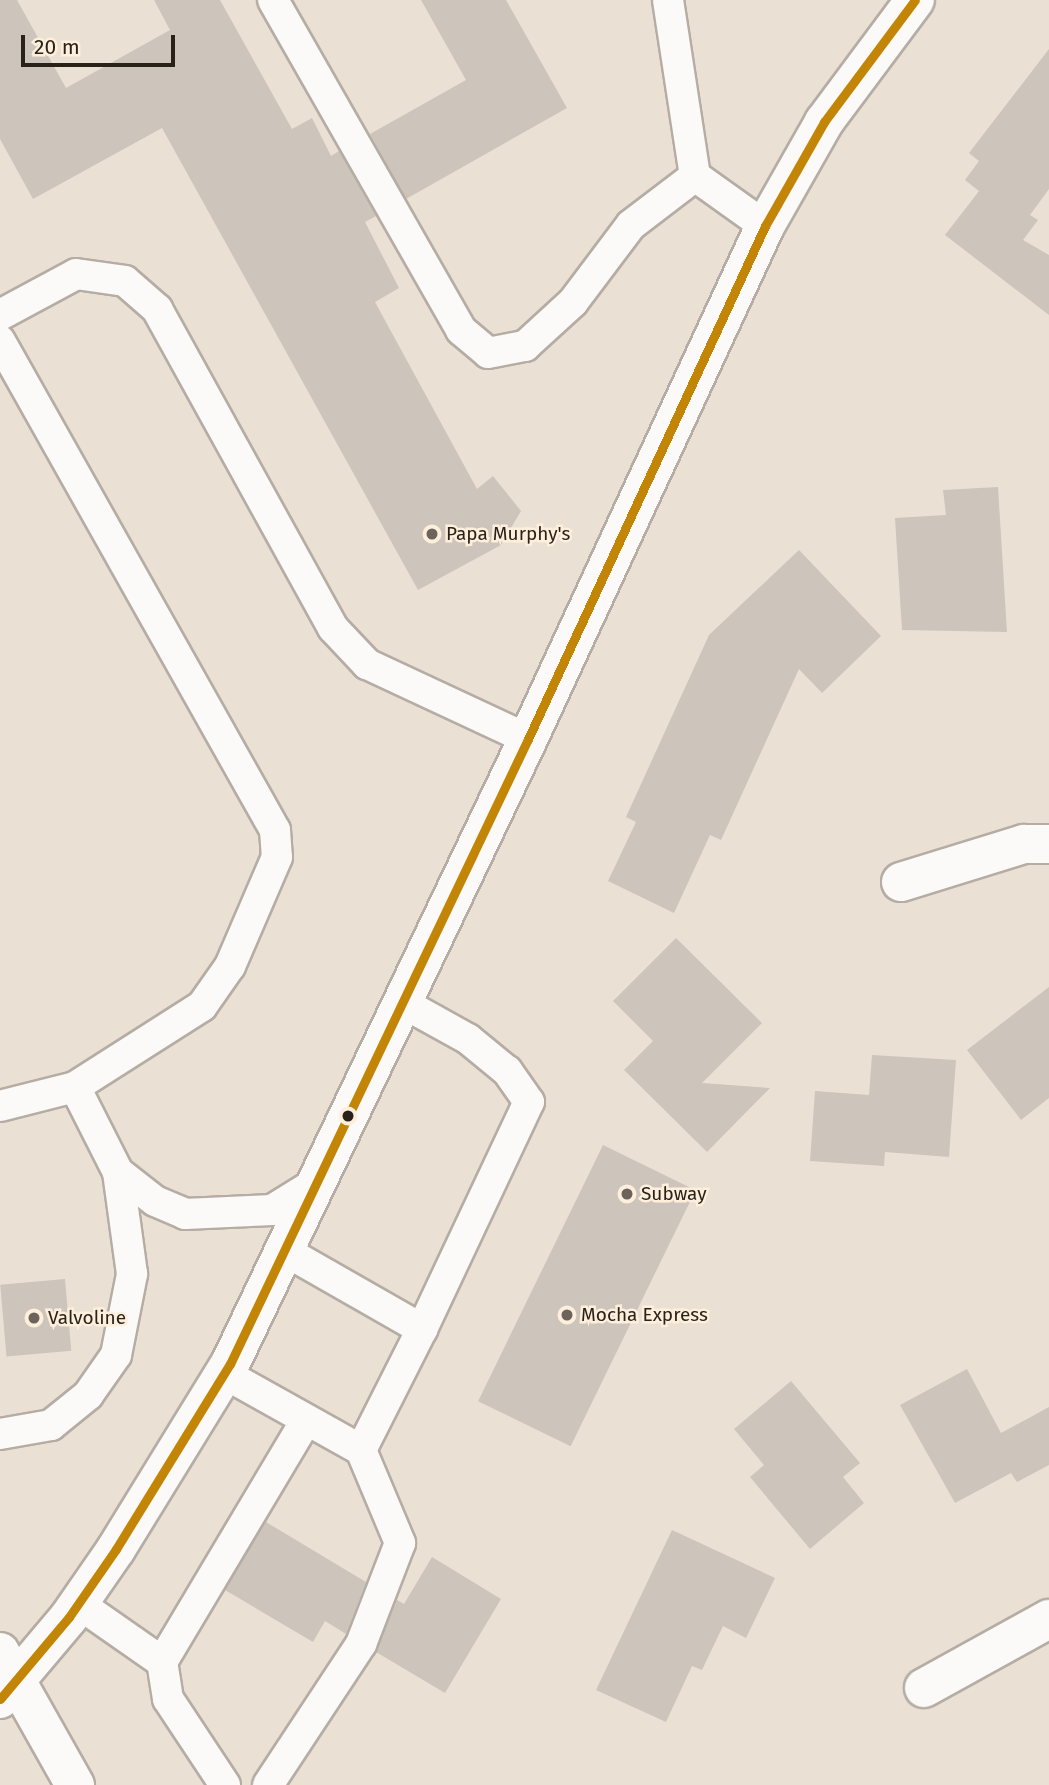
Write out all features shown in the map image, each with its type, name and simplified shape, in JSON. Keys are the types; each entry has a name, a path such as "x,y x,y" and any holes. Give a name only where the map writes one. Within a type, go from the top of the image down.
{"street":[{"path":"75,1785 5,1677 79,1604 225,1374 528,740 765,226 824,122 915,0"},
{"path":"901,882 1024,844 1049,844"},
{"path":"924,1688 1049,1619"}],"lane":[{"path":"273,0 461,330 488,353 525,346 573,302 631,225 695,176"},
{"path":"668,0 695,176 765,226"},
{"path":"0,315 76,274 125,281 157,309 333,628 367,664 528,740"},
{"path":"0,341 275,830 277,857 230,966 202,1006 75,1087 0,1106"},
{"path":"361,1450 422,1329 529,1102 507,1071 468,1039 403,1003"},
{"path":"4,1432 51,1425 88,1395 116,1355 132,1274 118,1172 75,1087"},
{"path":"118,1172 155,1200 185,1214 272,1210 319,1181"},
{"path":"285,1251 422,1329"},
{"path":"225,1374 361,1450 400,1543 362,1644 268,1785"},
{"path":"225,1785 168,1699 162,1662 306,1420"},
{"path":"79,1604 162,1662"}],"building":[{"path":"0,0 17,0 66,88 170,30 154,0 220,0 292,129 312,118 331,156 339,151 376,216 365,222 399,288 375,302 477,489 493,476 521,511 501,545 418,590 162,128 33,199 0,139"},
{"path":"421,0 506,0 567,108 406,199 370,134 466,80"},
{"path":"1049,49 1049,189 1030,215 1038,220 1023,240 1049,255 1049,315 945,235 979,191 965,180 979,161 969,153"},
{"path":"998,487 1007,632 902,630 895,518 946,515 943,490"},
{"path":"799,550 881,636 822,693 799,669 721,840 710,835 674,913 608,881 636,822 626,817 709,635"},
{"path":"676,938 762,1023 702,1083 770,1088 707,1152 624,1070 653,1041 613,1001"},
{"path":"1049,987 1049,1098 1021,1120 967,1050"},
{"path":"872,1055 956,1060 949,1157 885,1152 884,1166 810,1161 815,1091 869,1095"},
{"path":"603,1145 696,1190 571,1446 478,1401"},
{"name":"Valvoline","path":"65,1279 71,1351 7,1356 0,1285"},
{"path":"967,1369 1001,1433 1049,1407 1049,1465 1017,1482 1011,1473 955,1503 900,1405"},
{"path":"791,1381 860,1463 843,1477 864,1503 810,1549 750,1477 764,1465 734,1429"},
{"path":"266,1522 366,1582 346,1634 325,1621 313,1642 225,1590"},
{"path":"672,1530 775,1578 746,1638 723,1626 702,1670 692,1666 666,1722 596,1690"},
{"path":"432,1557 501,1599 445,1693 376,1652 397,1600 404,1604"}],"transit line":[{"path":"0,1699 69,1617 116,1549 230,1364 528,739 765,226 824,122 915,0"}],"place":[{"name":"Papa Murphy's","path":"432,534"},
{"name":"Subway","path":"627,1194"},
{"name":"Mocha Express","path":"567,1315"},
{"name":"Valvoline","path":"34,1318"}]}
